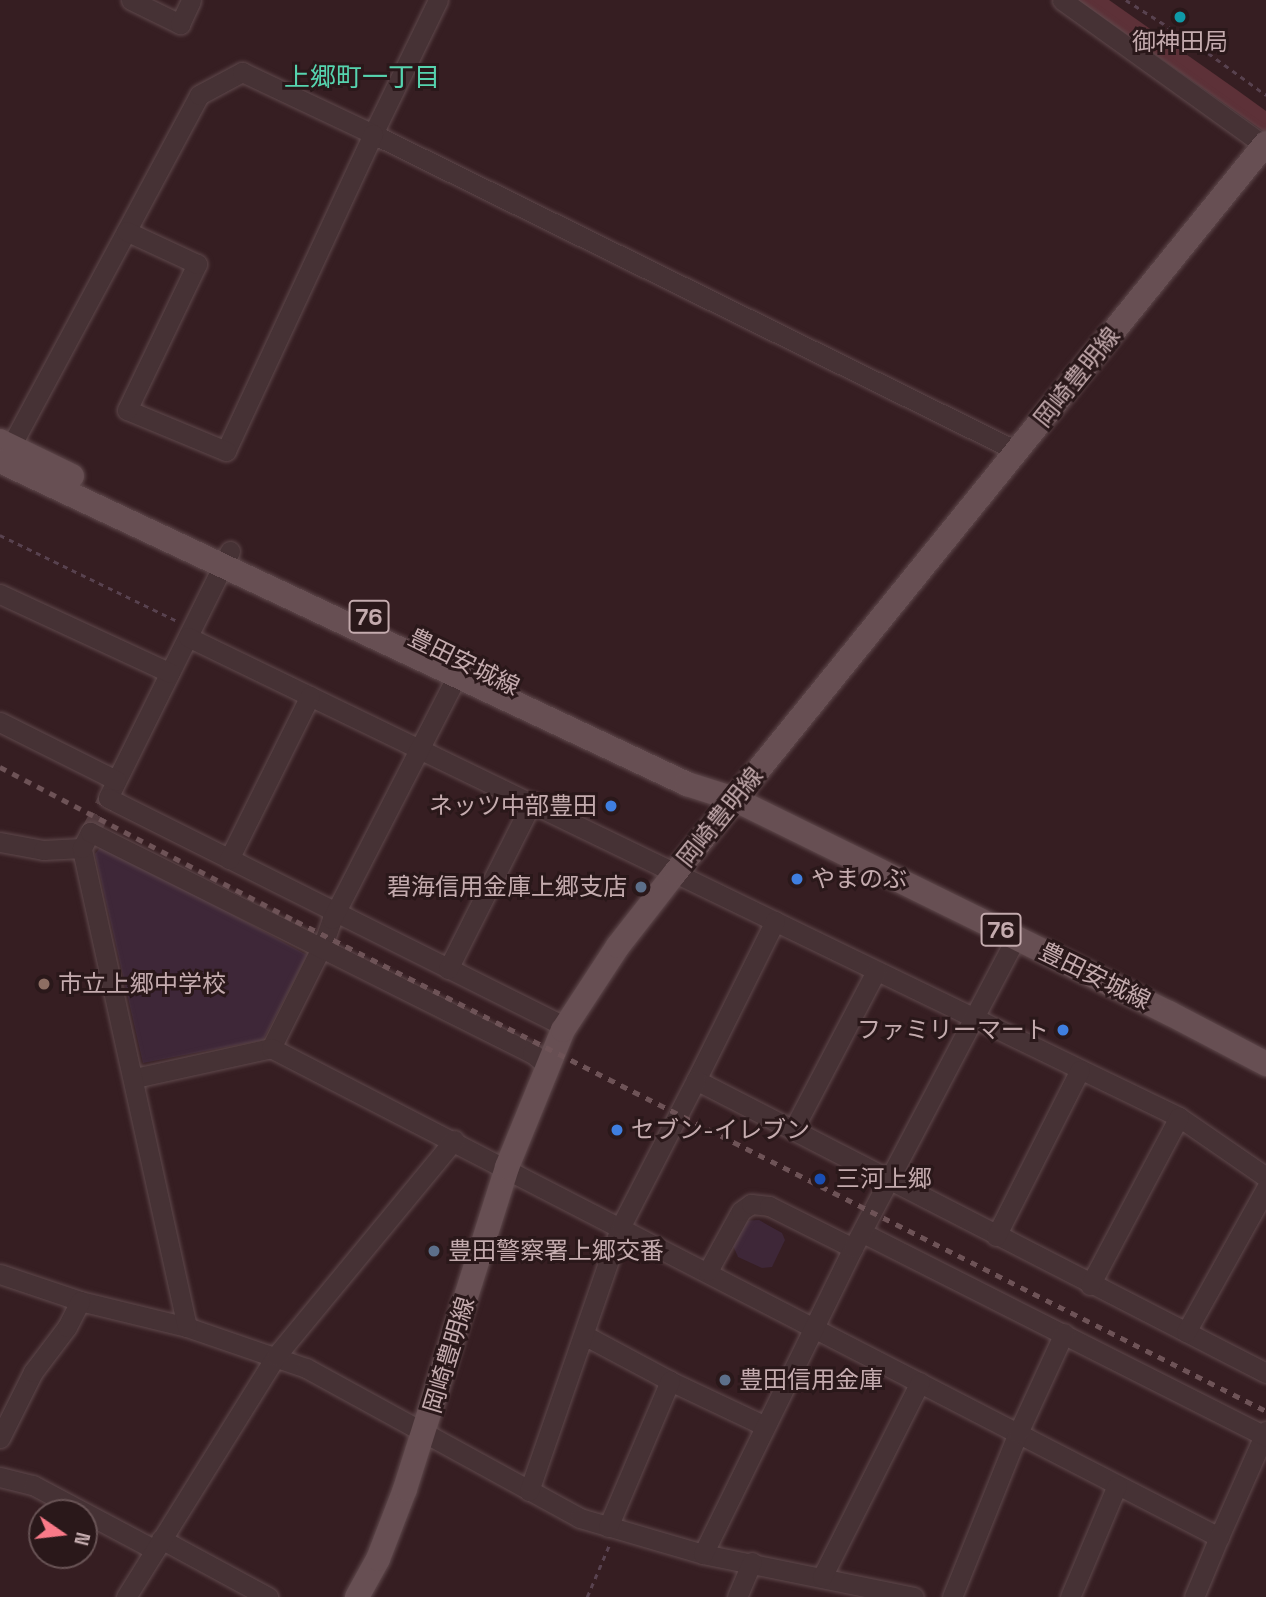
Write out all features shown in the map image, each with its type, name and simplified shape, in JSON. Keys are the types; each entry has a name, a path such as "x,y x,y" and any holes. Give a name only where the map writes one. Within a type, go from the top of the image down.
{"main road":[{"name":"岡崎豊明線","path":"357,1597 378,1559 424,1434 508,1167 566,1027 618,946 675,873 1265,144"},
{"name":"豊田安城線","path":"4,449 461,670 697,774 734,799 1016,937 1266,1064"}],"street":[{"path":"131,0 180,24 191,0"},
{"path":"126,231 197,264 127,410 226,451 438,0"},
{"path":"1062,0 1265,144"},
{"path":"4,449 126,231 198,94 242,72 1017,451"},
{"path":"227,558 108,798 566,1027"},
{"path":"0,594 170,673"},
{"path":"190,633 310,696 1179,1117 1266,1177"},
{"path":"271,1048 419,747 461,670"},
{"path":"229,859 310,696"},
{"path":"0,722 116,780"},
{"path":"448,969 532,803"},
{"path":"187,1327 135,1078 82,848 90,832 532,1053 548,1066"},
{"path":"0,842 43,850 82,848"},
{"path":"529,1491 621,1226 775,921"},
{"path":"703,1554 858,1241 1016,937"},
{"path":"793,1130 877,971"},
{"path":"135,1078 271,1048 508,1167 1219,1537"},
{"path":"996,1236 1080,1070"},
{"path":"696,1080 1090,1285 1266,1373"},
{"path":"1090,1285 1179,1117"},
{"path":"126,1597 276,1356 454,1140"},
{"path":"1186,1332 1266,1188"},
{"path":"708,1271 741,1211 751,1204 769,1206 858,1241 1064,1333 1265,1435 1194,1597"},
{"path":"0,1274 80,1301 187,1327 306,1368 580,1518 703,1554 914,1597"},
{"path":"0,1438 33,1372 67,1327 80,1301"},
{"path":"952,1597 1018,1433 1064,1333"},
{"path":"584,1335 670,1381 765,1426"},
{"path":"608,1527 670,1381"},
{"path":"822,1577 920,1382"},
{"path":"0,1477 33,1485 268,1597"},
{"path":"1070,1597 1124,1488"},
{"path":"737,1597 752,1562"}],"path":[{"path":"1126,0 1200,47 1266,94"},
{"path":"0,535 190,633"},
{"path":"587,1597 612,1538 608,1527"}],"shaded area":[{"path":"1078,0 1109,0 1237,90 1266,111 1266,133"},
{"path":"103,844 307,955 263,1040 143,1063 95,854"},
{"path":"759,1220 782,1233 785,1240 772,1267 762,1268 738,1257 731,1241 742,1221"}],"tunnel":[{"path":"90,832 108,798"}],"railway":[{"path":"0,767 296,921 1266,1411"}],"place":[{"name":"御神田局","path":"1180,17"},
{"name":"ネッツ中部豊田","path":"611,806"},
{"name":"やまのぶ","path":"797,879"},
{"name":"碧海信用金庫上郷支店","path":"641,887"},
{"name":"市立上郷中学校","path":"44,984"},
{"name":"ファミリーマート","path":"1063,1030"},
{"name":"セブン-イレブン","path":"617,1130"},
{"name":"三河上郷","path":"820,1179"},
{"name":"豊田警察署上郷交番","path":"434,1251"},
{"name":"豊田信用金庫","path":"725,1380"}],"district":[{"name":"上郷町一丁目","path":"362,78"}]}
